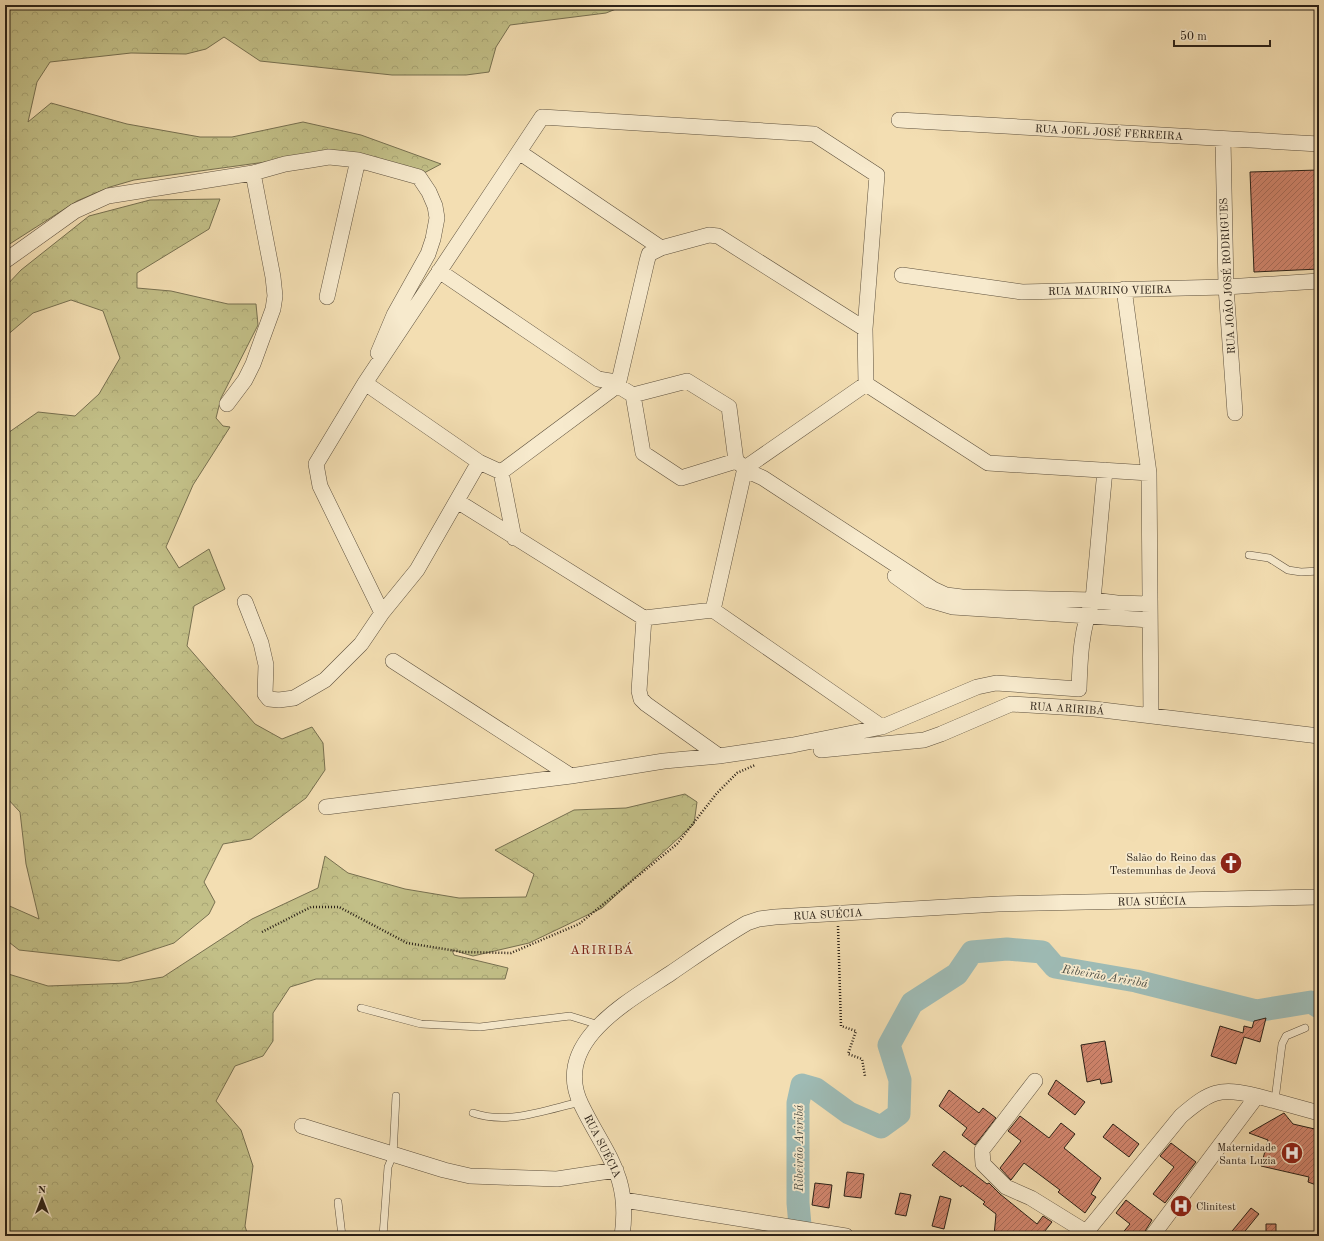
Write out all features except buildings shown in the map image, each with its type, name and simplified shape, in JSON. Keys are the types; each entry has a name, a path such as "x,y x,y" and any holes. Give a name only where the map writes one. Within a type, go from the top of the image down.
{"street":[{"path":"382,613 320,486 316,464 367,380 542,117 814,134 877,175 865,329 866,384"},
{"name":"RUA JOEL JOSÉ FERREIRA","path":"898,120 1319,144"},
{"name":"RUA JOÃO JOSÉ RODRIGUES","path":"1222,139 1226,287 1235,413"},
{"path":"519,152 661,248"},
{"path":"5,261 75,211 108,196 253,173 285,164 329,158 358,160 419,177 429,192 435,206 437,218 433,239 428,254 394,315 367,380"},
{"path":"327,297 358,160"},
{"path":"227,404 245,380 253,364 275,296 273,277 253,173"},
{"path":"501,472 614,383 649,254 661,248 709,235 718,236 865,329"},
{"path":"442,267 603,370 614,383 633,395 687,381 730,407 744,467 713,610"},
{"name":"RUA MAURINO VIEIRA","path":"902,275 1010,291 1226,287 1319,281"},
{"path":"1124,289 1149,473 1151,716"},
{"path":"367,380 479,462 501,472"},
{"path":"633,395 643,453 681,478 744,467 866,384"},
{"path":"866,384 988,463 1149,473"},
{"path":"245,602 261,643 266,665 265,694 269,699 279,700 294,698 324,680 361,644 382,613 417,570 479,462"},
{"path":"744,467 934,589 946,595 1093,600 1117,603 1150,604"},
{"path":"744,467 759,483 934,602 953,607 1087,614 1103,617 1150,620"},
{"path":"326,807 571,776 664,760 719,756 793,745 882,728 977,686 996,683 1079,689 1080,646 1087,614 1093,600 1105,470"},
{"path":"501,472 514,538"},
{"path":"457,501 644,618 713,610 882,728"},
{"path":"1080,646 1088,632 1103,617"},
{"path":"644,618 639,691 641,699 719,756"},
{"path":"393,661 571,776"},
{"name":"RUA ARIRIBÁ","path":"821,750 924,740 1011,704 1094,709 1319,736"},
{"name":"RUA SUÉCIA","path":"622,1236 624,1200 621,1180 580,1102 574,1079 576,1060 599,1025 616,1010 747,923 775,916 998,904 1319,897"},
{"path":"1034,1081 982,1150 983,1164 1006,1187 1031,1198 1085,1234 1181,1116 1200,1099 1209,1094 1232,1092 1258,1096 1319,1113"},
{"path":"1152,1236 1258,1096"},
{"path":"302,1126 392,1155 470,1176 557,1178 616,1170"},
{"path":"624,1200 846,1236"}],"lane":[{"path":"1249,555 1269,558 1288,570 1301,572 1319,571"},
{"path":"361,1008 421,1024 480,1026 570,1016 599,1025"},
{"path":"1275,1100 1282,1044 1286,1036 1305,1028"},
{"path":"383,1236 388,1167 392,1155 396,1096"},
{"path":"474,1113 492,1118 508,1118 580,1102"},
{"path":"338,1202 342,1236"}],"path":[{"path":"262,932 311,907 339,907 407,942 463,952 511,953 579,924 677,844 717,793 737,773 759,763"},
{"path":"838,913 841,1026 856,1031 848,1054 862,1058 865,1076"}],"green space":[{"path":"5,5 626,5 606,13 510,25 496,47 489,72 466,75 392,75 260,61 224,37 206,49 186,54 131,53 50,62 37,82 28,122 51,103 127,124 200,137 232,137 303,122 361,135 441,164 424,173 339,152 134,180 110,187 77,201 5,247"},
{"path":"220,199 209,229 137,273 137,288 171,291 228,304 256,304 258,325 221,398 216,418 223,426 230,427 193,485 166,547 179,568 209,549 225,589 194,606 187,646 255,724 282,739 312,727 323,743 325,770 306,798 251,839 223,844 204,882 215,902 209,914 174,943 119,961 19,950 5,939 5,904 39,919 26,864 20,812 5,796 5,435 38,412 75,416 99,394 120,358 103,311 71,300 33,313 5,337 5,287 21,270 89,216 150,200"},
{"path":"685,794 697,802 694,824 602,908 529,943 473,956 452,950 454,955 508,968 505,979 316,979 290,987 273,1013 273,1041 263,1056 235,1066 216,1101 241,1130 253,1166 245,1226 248,1236 5,1236 5,973 48,986 128,983 163,977 252,919 318,888 325,856 348,873 405,889 459,898 526,897 534,874 495,850 574,810 626,808"}],"waterway":[{"name":"Ribeirão Ariribá","path":"801,1236 798,1203 798,1103 802,1085 816,1089 849,1113 881,1127 899,1114 900,1080 889,1045 912,1003 957,974 972,952 1007,949 1042,952 1055,967 1136,981 1256,1011 1311,1002 1319,1007"}],"place":[{"name":"Salão do Reino das Testemunhas de Jeová","path":"1231,863"},
{"name":"Maternidade Santa Luzia","path":"1292,1153"},
{"name":"Clinitest","path":"1181,1206"}],"district":[{"name":"ARIRIBÁ","path":"602,949"}]}
